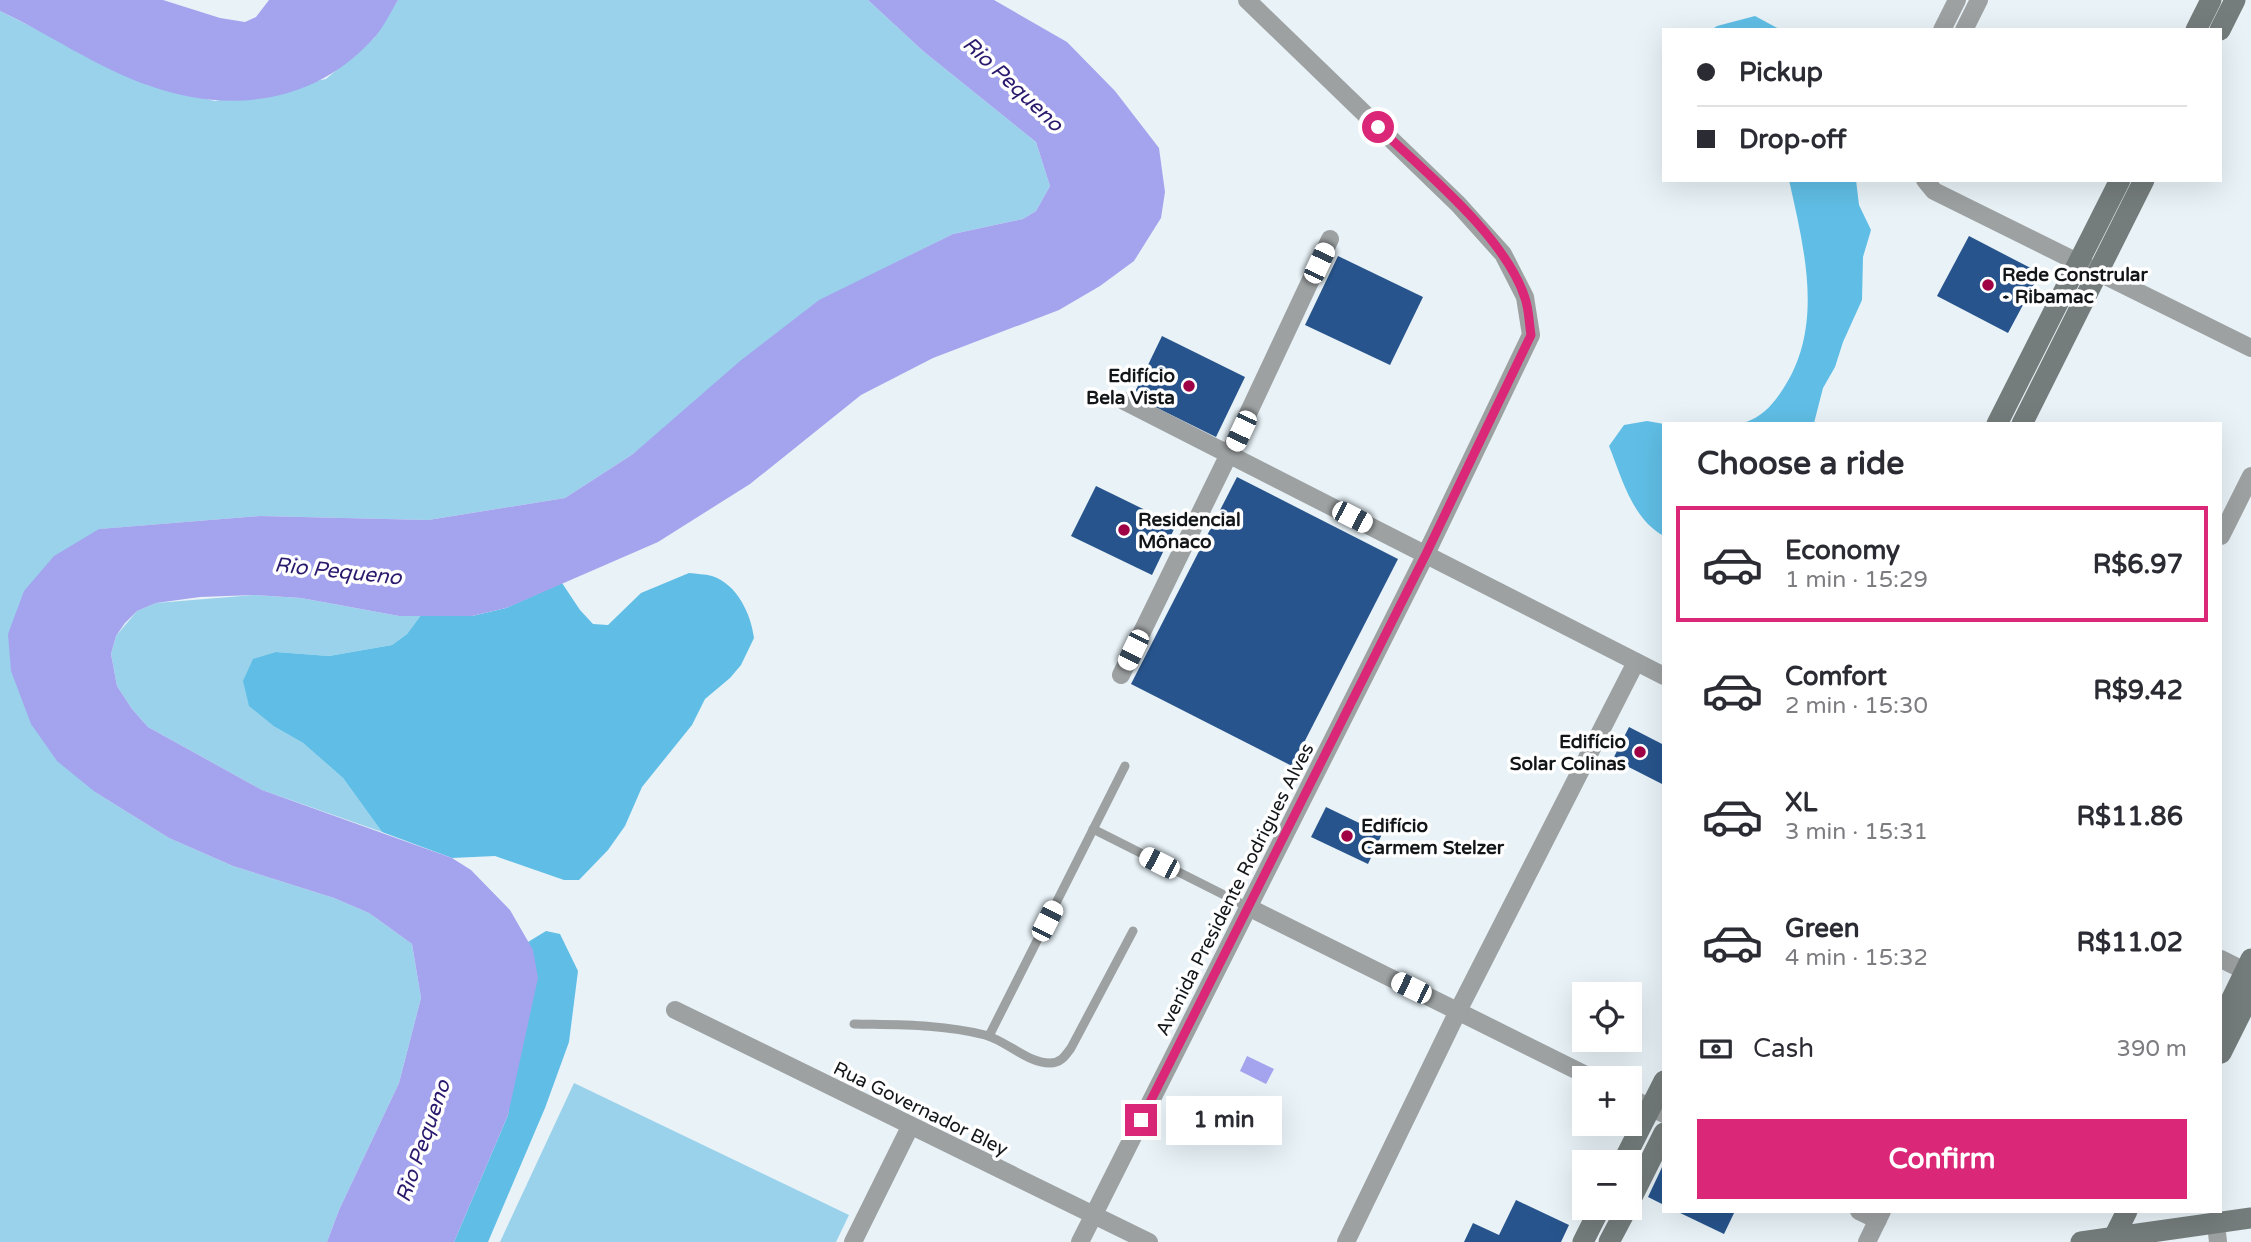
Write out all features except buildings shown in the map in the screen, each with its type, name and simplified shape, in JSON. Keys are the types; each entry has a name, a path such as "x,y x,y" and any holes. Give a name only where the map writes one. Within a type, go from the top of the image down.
{"main road":[{"path":"2197,28 2211,0"},
{"path":"2221,28 2235,0"},
{"path":"1998,422 2119,182"},
{"path":"2023,422 2143,182"},
{"path":"2222,1019 2249,968"},
{"path":"2222,1051 2251,993"},
{"path":"1631,1150 1658,1111 1662,1091"},
{"path":"1642,1177 1662,1137"},
{"path":"2122,1236 2127,1213"},
{"path":"2122,1236 2140,1213"},
{"path":"2081,1242 2122,1236 2217,1233 2251,1218"},
{"path":"1583,1242 1594,1220"},
{"path":"1609,1242 1621,1220"}],"street":[{"name":"Avenida Presidente Rodrigues Alves","path":"1080,1242 1426,554 1531,335 1525,298 1503,254 1458,204 1247,0"},
{"path":"1943,28 1956,0"},
{"path":"1965,28 1979,0"},
{"path":"1930,186 2251,348"},
{"path":"1121,675 1330,239"},
{"path":"1124,401 1662,675"},
{"path":"2222,535 2251,476"},
{"path":"1346,1242 1458,1012 1636,662"},
{"path":"1248,907 1572,1069"},
{"path":"2222,959 2249,968"},
{"name":"Rua Governador Bley","path":"675,1010 1149,1242"},
{"path":"1642,1103 1658,1111"},
{"path":"853,1242 910,1126"},
{"path":"1867,1242 1880,1216"}],"lane":[{"path":"989,1036 1125,766"},
{"path":"1093,829 1248,907"},
{"path":"854,1024 930,1026 989,1036 1039,1061 1061,1061 1071,1048 1133,931"}],"shaded area":[{"path":"398,0 868,0 923,51 1036,142 1050,186 1036,211 1023,219 953,234 879,271 633,454 565,498 428,520 260,516 100,529 95,792 169,838 233,866 334,898 369,913 412,944 421,998 399,1083 339,1210 327,1242 0,1242 0,11 147,85 215,101 326,79 374,38"},
{"path":"1755,16 1777,28 1714,28"},
{"path":"1789,182 1856,182 1859,205 1871,230 1863,257 1862,300 1835,367 1823,388 1814,422 1746,422 1762,414 1779,395 1796,365 1804,339 1807,286"},
{"path":"1647,421 1662,424 1662,535 1644,519 1629,497 1609,446 1624,425"},
{"path":"689,573 712,576 729,586 746,610 754,638 741,665 705,699 692,725 642,787 625,826 608,850 579,880 564,880 495,856 452,858 382,832 343,778 303,743 275,727 249,706 243,681 253,659 276,652 329,656 392,645 407,634 421,615 472,616 506,608 562,583 593,624 608,625 641,593"},
{"path":"254,595 301,598 399,616 421,615 407,634 392,645 329,656 276,652 275,727 303,743 343,778 382,832 262,790 148,727 117,686 111,654 116,636 137,611 156,603"},
{"path":"546,931 560,934 578,971 569,1042 545,1108 488,1242 454,1242 508,1115 528,942"},
{"path":"574,1083 849,1215 836,1242 500,1242"}],"water":[{"path":"0,0 163,0 220,18 245,22 256,17 269,0 398,0 372,40 348,62 323,79 267,98 238,101 177,94 128,78 0,11"},
{"name":"Rio Pequeno","path":"868,0 994,0 1067,42 1115,91 1159,148 1165,192 1161,218 1134,261 1100,286 1059,310 933,358 861,395 750,484 658,542 506,608 472,616 399,616 301,598 254,595 200,597 156,603 137,611 116,636 111,654 117,686 148,727 262,790 452,858 471,870 510,910 533,950 538,978 508,1115 454,1242 327,1242 339,1210 399,1083 421,998 412,944 369,913 334,898 233,866 169,838 95,792 57,761 31,724 11,671 8,634 24,591 54,556 99,529 260,516 428,520 565,498 633,454 740,361 819,300 953,234 1023,219 1036,211 1050,186 1036,142 923,51"},
{"path":"1247,1056 1274,1069 1266,1084 1240,1071"}],"place":[{"name":"Rede Constrular - Ribamac","path":"1988,285"},
{"name":"Edifício Bela Vista","path":"1189,386"},
{"name":"Residencial Mônaco","path":"1124,530"},
{"name":"Edifício Solar Colinas","path":"1640,752"},
{"name":"Edifício Carmem Stelzer","path":"1347,836"}],"route":[{"path":"1141,1120 1426,554 1531,335 1525,298 1503,254 1458,204 1378,127"}]}
